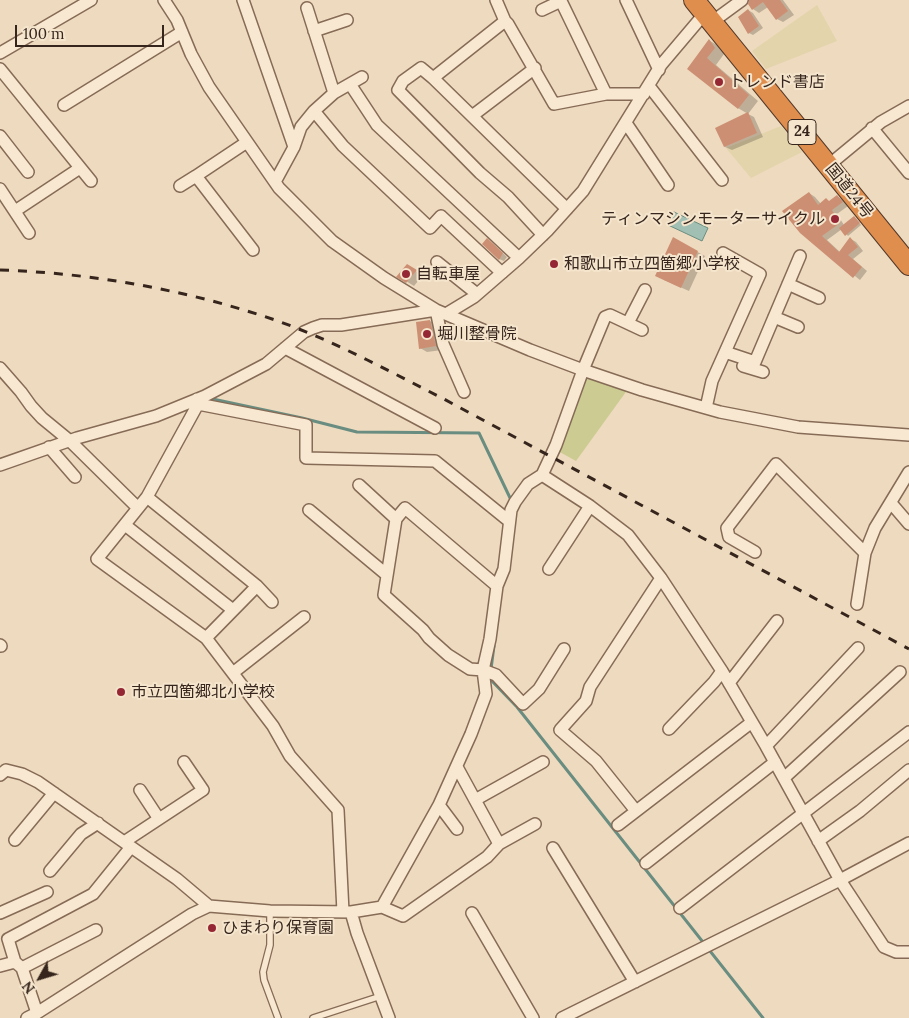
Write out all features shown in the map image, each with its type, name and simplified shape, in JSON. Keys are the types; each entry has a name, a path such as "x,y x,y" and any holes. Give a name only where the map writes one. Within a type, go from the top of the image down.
{"highway":[{"name":"国道24号","path":"704,12 909,265"}],"street":[{"path":"0,53 91,0"},
{"path":"164,0 170,6 191,54 209,87 275,182 332,241 384,278 441,312 530,350 583,370 642,390 706,408 798,427 909,434"},
{"path":"243,0 294,147"},
{"path":"496,0 505,21 554,104 606,94 646,90"},
{"path":"542,10 561,0 606,94"},
{"path":"626,0 659,70"},
{"path":"0,465 70,441 156,416 200,399 266,364 304,332 313,328 322,325 341,325 441,312 478,294 543,235 583,190 659,70 704,12 742,0"},
{"path":"307,8 334,93"},
{"path":"314,31 347,20"},
{"path":"433,78 505,21"},
{"path":"64,105 182,32"},
{"path":"543,235 508,197 480,173 398,90 404,81 421,68 567,209"},
{"path":"472,116 534,68"},
{"path":"0,69 91,181"},
{"path":"275,182 294,147 301,128 314,111 334,93 362,77"},
{"path":"350,84 377,125 519,258"},
{"path":"646,90 722,180"},
{"path":"828,166 872,128 909,106"},
{"path":"314,111 344,146 430,228 441,216 502,273"},
{"path":"626,122 668,185"},
{"path":"872,128 909,173"},
{"path":"0,136 28,172"},
{"path":"180,186 247,142"},
{"path":"15,211 80,168"},
{"path":"196,176 253,250"},
{"path":"0,189 30,233"},
{"path":"706,408 712,381 760,274 723,253"},
{"path":"724,355 755,362 800,256"},
{"path":"437,262 478,294"},
{"path":"788,284 819,298"},
{"path":"628,323 645,290"},
{"path":"441,312 443,344 464,392"},
{"path":"382,907 439,805 472,734 486,694 490,639 497,586 504,569 512,511 528,484 542,475 556,445 583,370 605,317 610,315 642,330"},
{"path":"774,317 798,326"},
{"path":"285,348 435,428"},
{"path":"724,355 763,372"},
{"path":"0,368 21,392 30,406 70,441 138,508"},
{"path":"200,399 147,496 126,525 97,559 206,638 274,726 290,756 338,810 347,912 389,1018"},
{"path":"200,399 306,425 306,458 435,461 512,511"},
{"path":"49,448 75,477"},
{"path":"755,552 729,537 727,528 776,464 865,553"},
{"path":"857,604 865,553 874,528 909,472"},
{"path":"542,475 590,506 628,536 661,578 722,671 840,880 884,947 896,952 909,952"},
{"path":"359,485 396,519"},
{"path":"147,496 256,586 272,602"},
{"path":"891,502 909,524"},
{"path":"549,569 590,506"},
{"path":"497,586 405,508 396,519 384,595 448,655 470,669 488,672 496,676 523,704 538,689 564,649"},
{"path":"309,510 387,575"},
{"path":"126,525 233,610"},
{"path":"636,811 596,761 560,730 586,701 590,687 661,578"},
{"path":"206,638 256,586"},
{"path":"234,672 304,617"},
{"path":"729,683 777,621"},
{"path":"766,746 858,648"},
{"path":"669,730 722,671"},
{"path":"784,778 900,672"},
{"path":"618,825 752,722"},
{"path":"680,908 909,732"},
{"path":"184,762 203,790 158,819 128,844 93,894 8,939 18,965 32,1016 192,914 210,906 270,911 347,912 382,907 403,916 487,858 498,844 535,824"},
{"path":"475,800 543,762"},
{"path":"646,862 775,762"},
{"path":"456,767 498,844"},
{"path":"0,775 6,770 22,774 54,793 177,879 210,906"},
{"path":"818,841 909,770"},
{"path":"140,790 158,819"},
{"path":"14,840 54,793"},
{"path":"439,805 457,830"},
{"path":"50,871 81,834 98,823"},
{"path":"562,1018 840,880 909,843"},
{"path":"553,848 635,982"},
{"path":"0,913 47,892"},
{"path":"472,912 533,1018"},
{"path":"0,966 18,965 96,930"}],"lane":[{"path":"270,911 270,945 263,972 264,980 278,1018"},
{"path":"312,1018 380,996"}],"shaded area":[{"path":"817,5 837,41 766,69 752,51"},
{"path":"781,126 802,152 751,178 726,148"},
{"path":"674,212 708,228 702,241 668,225"}],"green space":[{"path":"587,377 628,389 576,461 558,451"}],"building":[{"path":"749,0 780,0 788,11 776,20 763,2 752,10 748,4"},
{"path":"748,9 759,26 748,34 738,17"},
{"name":"トレンド書店","path":"709,39 715,48 707,58 749,95 738,109 687,69"},
{"path":"748,112 757,133 724,147 715,128"},
{"path":"809,192 818,205 826,198 829,201 837,195 843,202 832,210 840,223 822,236 839,252 850,237 858,247 848,255 862,267 853,278 800,233 782,211"},
{"path":"854,216 860,223 845,236 839,228"},
{"path":"673,237 698,251 681,288 655,276"},
{"path":"487,238 503,253 499,260 482,244"},
{"name":"自転車屋","path":"407,264 417,270 406,283 396,277"},
{"name":"堀川整骨院","path":"430,320 436,346 419,349 416,322"}],"waterway":[{"path":"208,398 357,432 479,433 512,502"},
{"path":"491,669 494,646"},
{"path":"490,675 490,679 517,707 763,1018"}],"railway":[{"path":"0,270 99,278 164,290 228,305 307,332 442,398 909,649"}],"place":[{"name":"トレンド書店","path":"719,82"},
{"name":"ティンマシンモーターサイクル","path":"835,219"},
{"name":"和歌山市立四箇郷小学校","path":"554,264"},
{"name":"自転車屋","path":"406,274"},
{"name":"堀川整骨院","path":"427,334"},
{"name":"市立四箇郷北小学校","path":"121,692"},
{"name":"ひまわり保育園","path":"212,928"}]}
